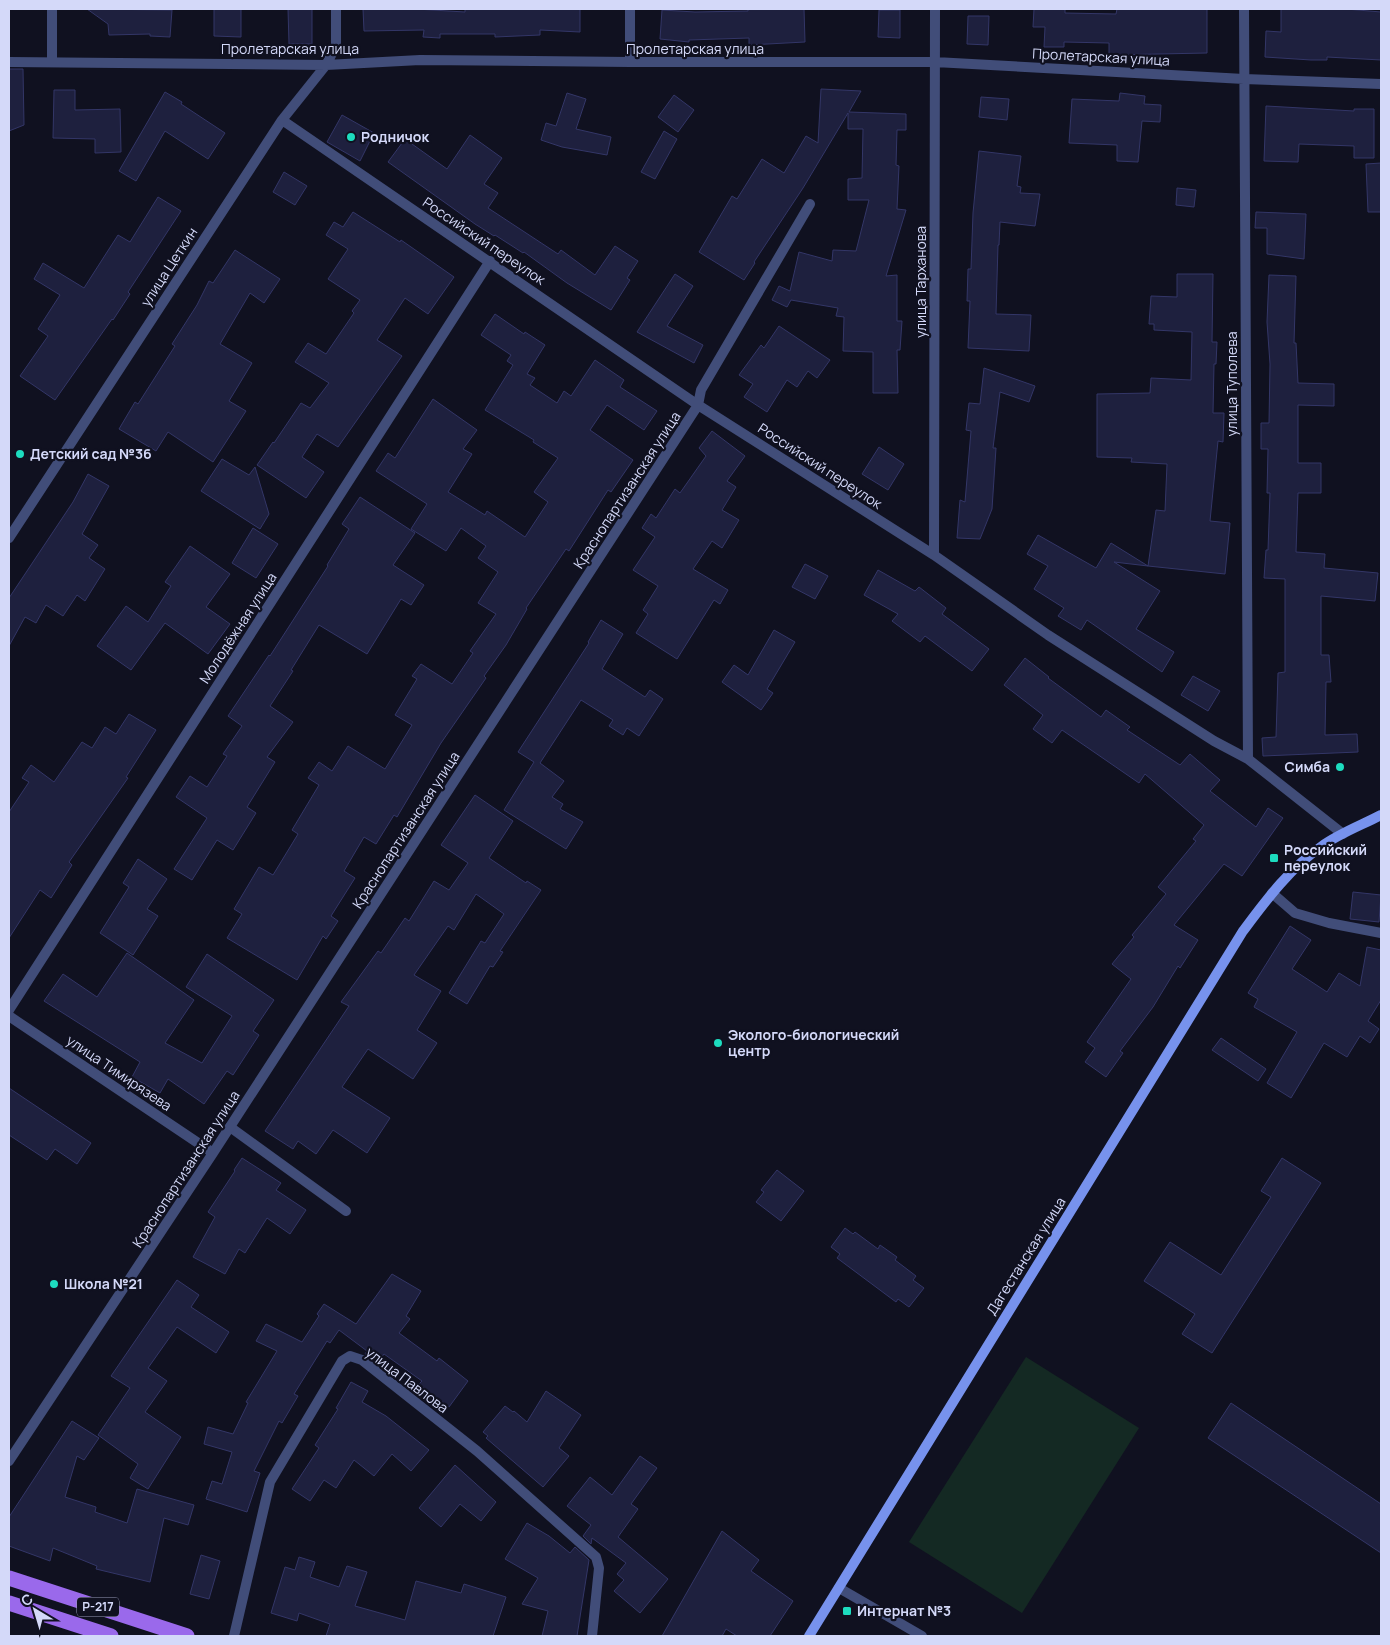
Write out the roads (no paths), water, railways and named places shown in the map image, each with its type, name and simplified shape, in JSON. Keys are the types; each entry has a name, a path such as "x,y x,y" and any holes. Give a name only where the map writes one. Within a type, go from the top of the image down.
{"main road":[{"name":"Р-217","path":"9,1578 187,1636"},
{"name":"Р-217","path":"9,1603 111,1636"}],"street":[{"path":"52,9 52,61"},
{"name":"улица Цеткин","path":"9,538 282,120 326,65 336,46 336,9"},
{"path":"630,9 630,62"},
{"name":"улица Тарханова","path":"934,556 935,9"},
{"name":"улица Туполева","path":"1244,9 1248,759"},
{"name":"Пролетарская улица","path":"9,62 326,65 420,60 935,62 1244,79 1381,84"},
{"name":"Российский переулок","path":"282,120 698,405 934,556 1048,635 1214,741 1248,759 1343,834"},
{"name":"Краснопартизанская улица","path":"9,1461 230,1127 698,405 701,390 810,204"},
{"name":"Молодёжная улица","path":"9,1010 490,261"},
{"name":"Дагестанская улица","path":"809,1636 1238,940 1288,874 1323,845 1381,815"},
{"path":"1272,893 1295,913 1329,923 1381,932"},
{"name":"улица Тимирязева","path":"9,1016 213,1153"},
{"path":"230,1127 346,1210"},
{"name":"улица Павлова","path":"234,1636 270,1482 342,1361 350,1356 362,1360 477,1451 596,1557 599,1568 592,1636"},
{"path":"838,1588 922,1636"}],"place":[{"name":"Родничок","path":"351,137"},
{"name":"Детский сад №36","path":"20,454"},
{"name":"Симба","path":"1340,767"},
{"name":"Российский переулок","path":"1274,858"},
{"name":"Эколого-биологический центр","path":"718,1043"},
{"name":"Школа №21","path":"54,1284"},
{"name":"Интернат №3","path":"847,1611"}]}
